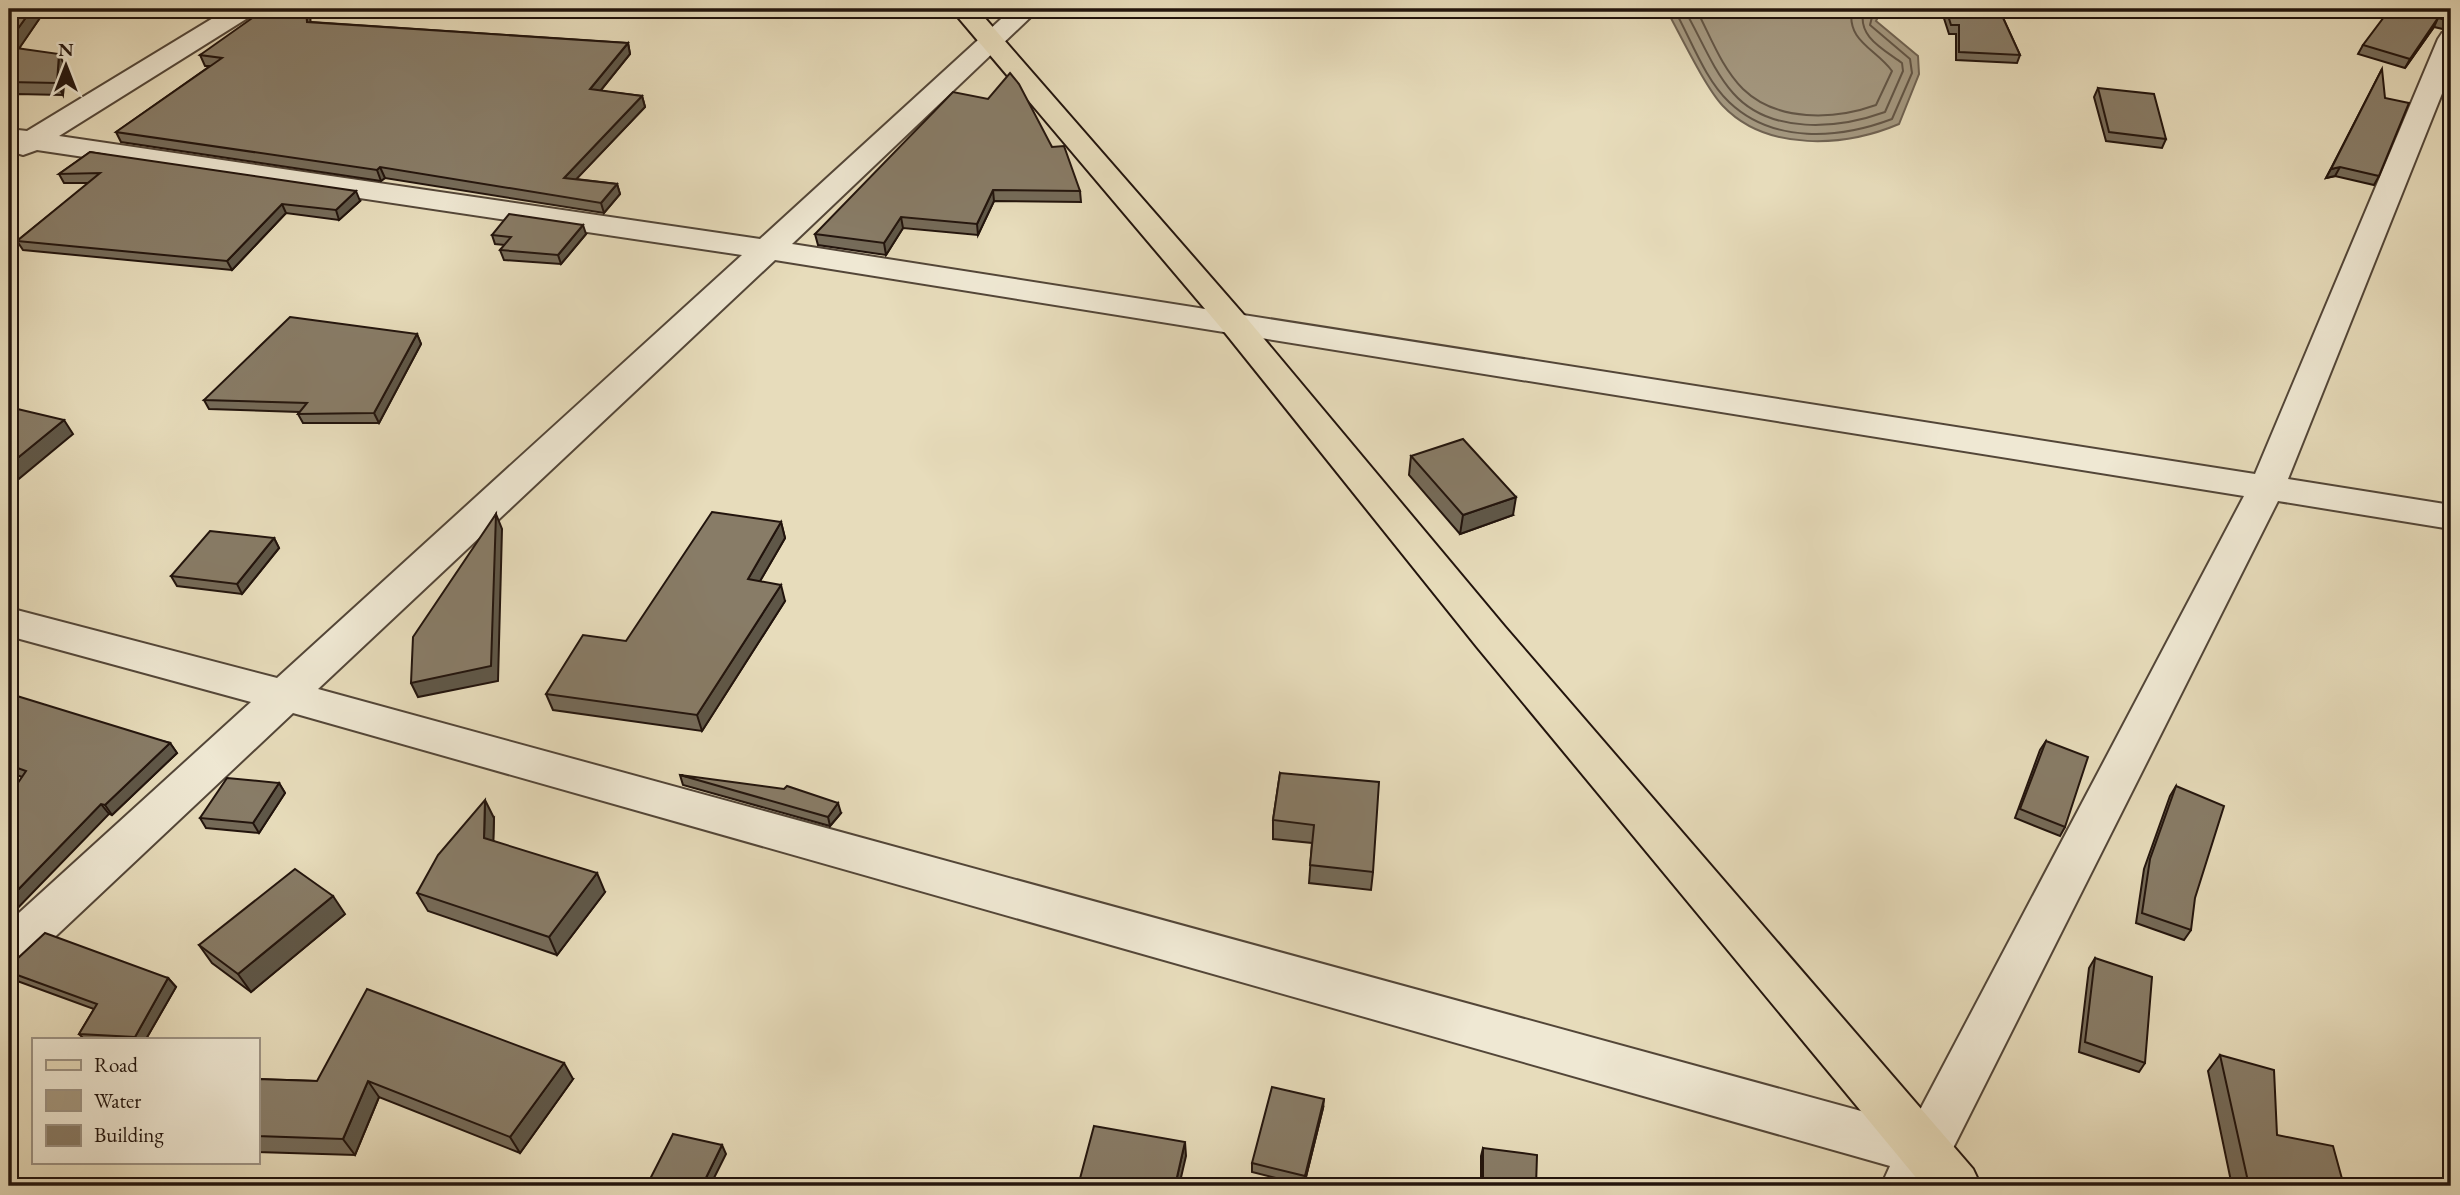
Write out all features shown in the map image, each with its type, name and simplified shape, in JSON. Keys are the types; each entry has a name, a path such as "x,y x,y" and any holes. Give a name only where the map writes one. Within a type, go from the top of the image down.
{"main road":[{"path":"964,9 1233,322 1491,637 1756,947 1916,1169 1955,1186"}],"street":[{"path":"16,145 245,9"},
{"path":"9,951 1027,9"},
{"path":"9,622 283,695 1916,1169 2267,487 2451,39"},
{"path":"16,145 766,250 2451,517"}],"water":[{"path":"1666,9 1882,9 1876,21 1918,56 1919,74 1899,124 1878,132 1831,141 1784,138 1741,121 1723,106 1701,74"}],"building":[{"path":"9,9 32,9 9,41"},
{"path":"265,9 306,9 307,22 628,43 590,89 642,96 564,178 617,184 601,203 380,167 377,170 116,132 222,58 200,55"},
{"path":"1946,9 1999,9 2020,55 1959,52 1959,25 1951,25"},
{"path":"2390,9 2451,9 2451,21 2438,18 2410,59 2363,45"},
{"path":"9,47 59,54 57,83 9,82"},
{"path":"2382,69 2385,98 2409,103 2379,176 2340,167 2331,169"},
{"path":"1010,73 1019,84 1052,147 1064,146 1080,191 993,190 977,224 901,217 884,243 815,234 953,92 988,99"},
{"path":"2098,88 2154,94 2166,139 2109,132"},
{"path":"90,152 356,191 336,210 282,204 227,261 17,241 100,173 59,174"},
{"path":"509,214 583,225 558,255 500,250 511,237 492,235"},
{"path":"290,317 417,334 374,413 298,414 307,403 204,400"},
{"path":"9,407 64,420 9,465"},
{"path":"1463,439 1516,497 1463,515 1411,456"},
{"path":"712,512 781,522 748,579 781,585 697,715 546,694 583,635 626,641"},
{"path":"496,514 491,666 411,683 413,637"},
{"path":"210,531 274,538 237,584 171,576"},
{"path":"17,696 170,743 105,805 101,804 9,899 9,796 26,771 9,765 9,704"},
{"path":"2046,741 2088,757 2065,827 2020,809"},
{"path":"1280,773 1379,782 1373,872 1310,865 1314,825 1273,820"},
{"path":"680,775 784,789 787,786 838,803 828,817"},
{"path":"227,778 279,783 253,823 200,818"},
{"path":"2176,786 2224,806 2195,898 2191,930 2142,913 2150,859"},
{"path":"485,800 484,838 597,873 549,937 417,893 438,855"},
{"path":"295,869 333,896 238,974 199,945"},
{"path":"45,933 168,978 135,1037 79,1034 97,1004 9,972 9,961 18,958"},
{"path":"2095,958 2152,977 2145,1063 2085,1042"},
{"path":"367,989 564,1063 510,1137 368,1081 343,1139 259,1136 259,1079 317,1081"},
{"path":"2220,1055 2274,1070 2277,1135 2333,1146 2344,1186 2249,1186"},
{"path":"1272,1087 1324,1099 1305,1176 1252,1163"},
{"path":"1094,1126 1185,1142 1175,1186 1078,1186"},
{"path":"673,1134 722,1145 702,1186 662,1186 648,1183"},
{"path":"1483,1148 1537,1155 1536,1186 1483,1186"}]}
